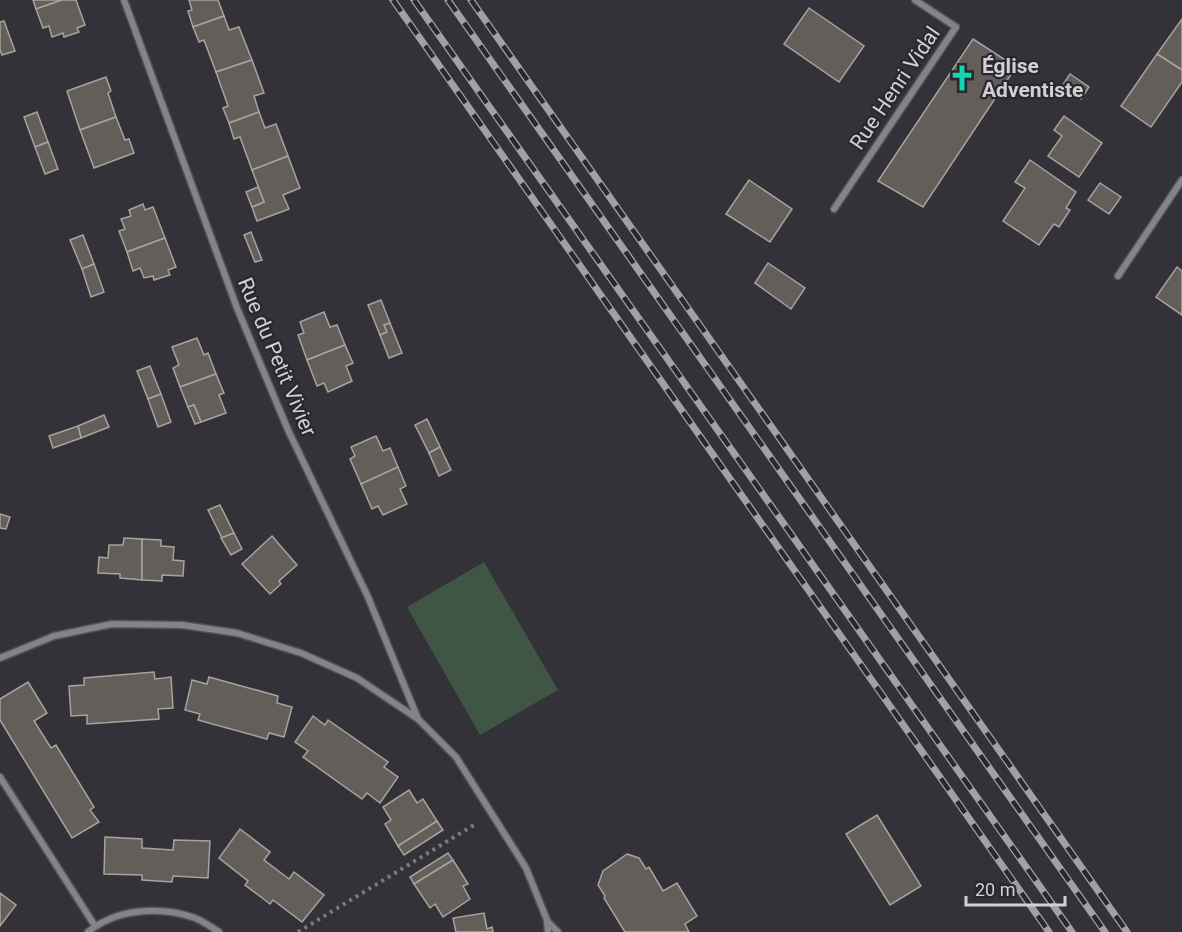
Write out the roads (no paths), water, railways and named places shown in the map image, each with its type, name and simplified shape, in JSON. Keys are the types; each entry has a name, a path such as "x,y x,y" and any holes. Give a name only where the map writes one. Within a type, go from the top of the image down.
{"street":[{"name":"Rue du Petit Vivier","path":"124,0 237,308 288,430 368,597 418,719"},
{"name":"Rue Henri Vidal","path":"834,209 956,27 915,0"},
{"path":"1118,276 1182,180"},
{"path":"0,658 54,636 112,624 182,625 237,633 301,653 357,678 418,719 456,757 526,868 547,920 548,932"},
{"path":"0,777 95,926"},
{"path":"88,932 95,926 128,913 162,910 196,918 219,932"},
{"path":"547,920 558,932"}],"railway":[{"path":"393,0 1049,932"},
{"path":"414,0 1072,932"},
{"path":"448,0 1105,932"},
{"path":"471,0 1127,932"}],"place":[{"name":"Église Adventiste","path":"962,78"}]}
